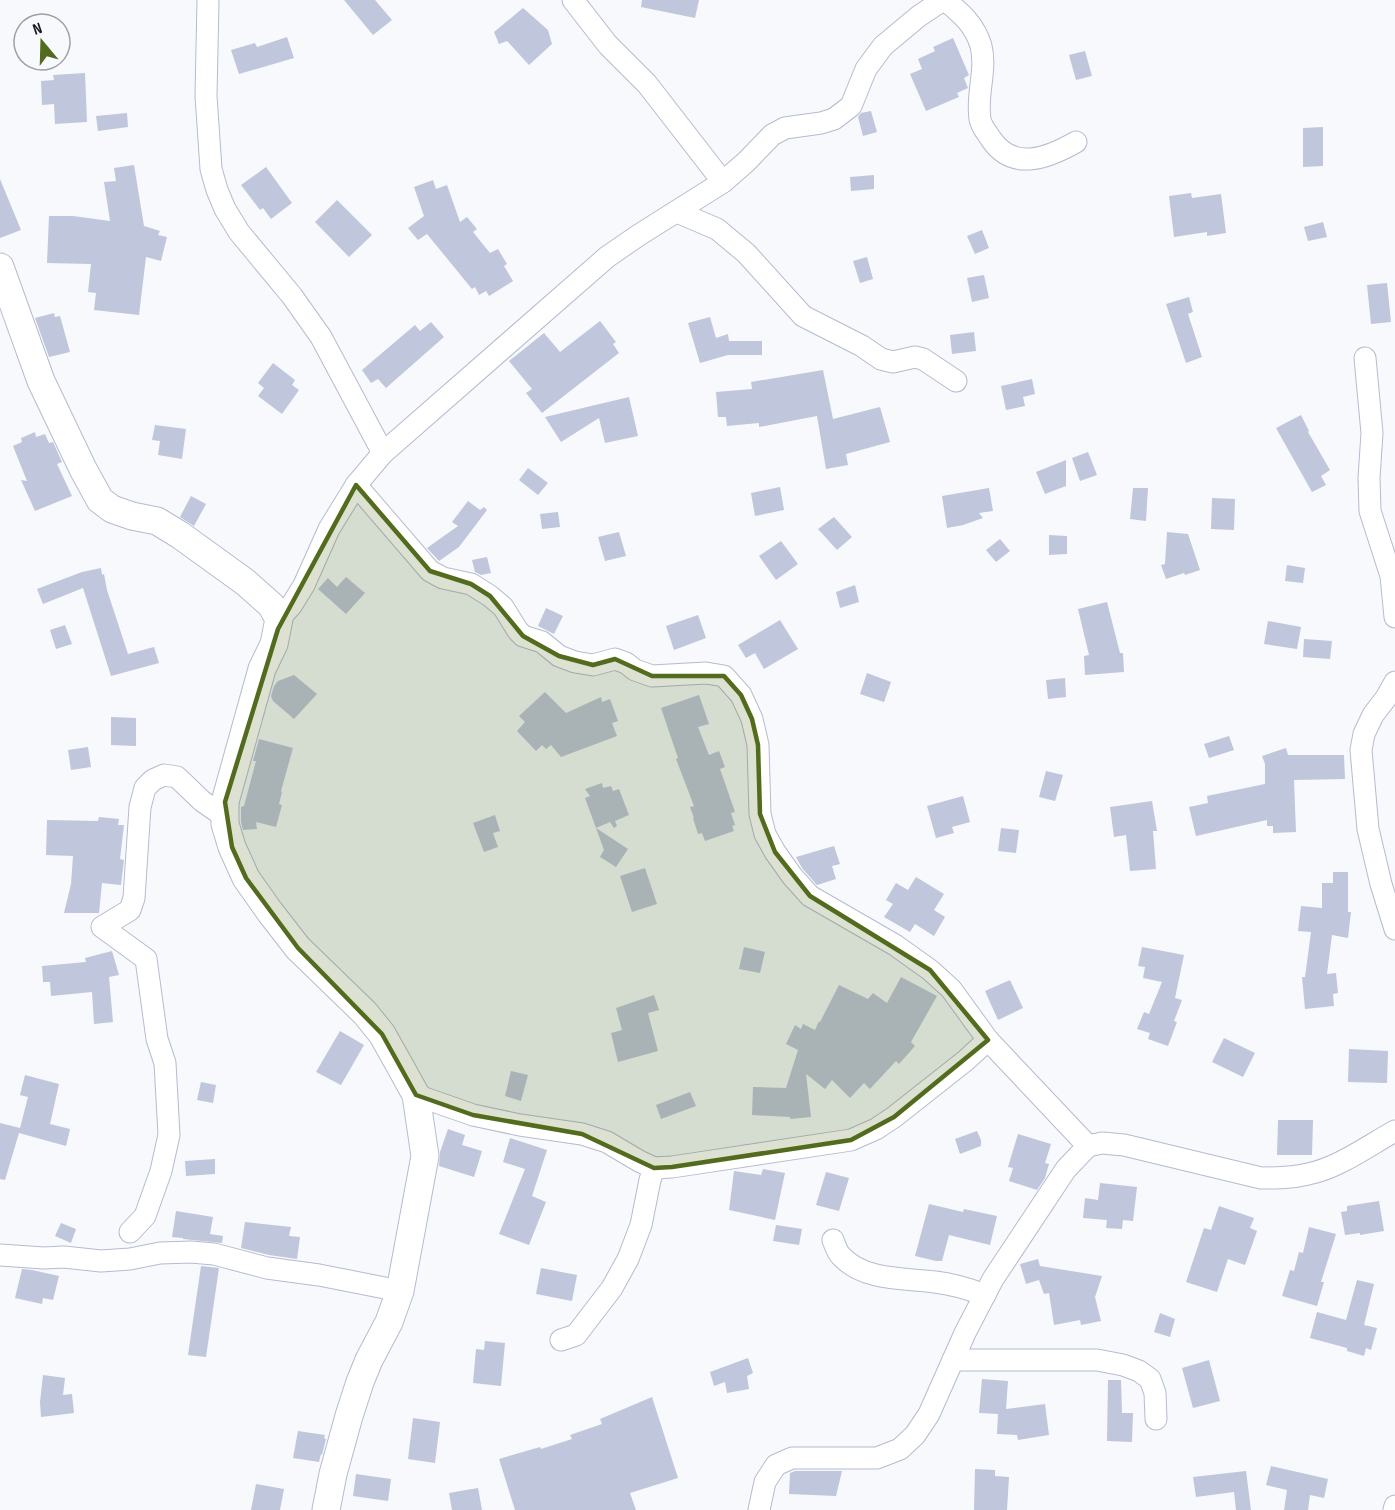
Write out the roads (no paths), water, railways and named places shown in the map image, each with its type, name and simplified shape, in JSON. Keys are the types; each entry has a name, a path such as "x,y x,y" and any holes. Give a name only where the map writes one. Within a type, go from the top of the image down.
{"street":[{"path":"208,0 206,96 211,169 216,190 239,232 292,296 321,337 382,453"},
{"path":"573,0 608,45 647,84 723,182"},
{"path":"326,1510 336,1464 357,1394 369,1360 389,1322 400,1291 425,1156 416,1095 382,1034 365,1013 298,948 246,878 232,847 225,824 225,802 262,669 274,644 279,620 304,585 329,528 356,485 382,453 607,257 723,182 772,135 785,128 834,119 851,106 866,69 883,46 919,16 944,0 963,15 975,30 981,48 980,122 993,143 1004,154 1024,159 1041,158 1076,141"},
{"path":"677,212 717,229 746,253 802,316 862,346 881,359 893,362 915,357 923,359 956,381"},
{"path":"0,267 41,381 100,500 112,509 157,521 180,535 245,582 271,605 279,620"},
{"path":"1365,358 1371,433 1370,511 1391,576 1395,617"},
{"path":"356,485 430,571 443,578 471,584 490,596 503,607 523,636 542,642 558,656 593,665 615,659 652,676 706,674 724,676 741,695 752,719 758,746 760,814 765,834 792,876 810,896 895,945 930,970 951,989 988,1040 1088,1146"},
{"path":"1395,682 1373,716 1364,734 1360,750 1368,829 1395,929"},
{"path":"130,1232 145,1216 161,1171 169,1135 165,1064 157,1040 146,959 102,927 130,910 134,898 140,807 145,788 153,780 164,775 177,777 202,801 225,817"},
{"path":"416,1095 473,1115 582,1134 607,1142 654,1168 672,1167 851,1140 876,1129 894,1117 988,1040"},
{"path":"759,1510 765,1482 776,1465 792,1458 877,1458 900,1449 915,1436 929,1414 965,1333 993,1279 1066,1169 1088,1146 1102,1143 1124,1145 1261,1178 1282,1178 1331,1167 1395,1131"},
{"path":"561,1340 576,1335 612,1288 628,1259 641,1225 654,1168"},
{"path":"833,1240 839,1255 866,1273 960,1286 985,1295"},
{"path":"0,1254 101,1261 160,1253 214,1254 267,1268 320,1275 400,1291"},
{"path":"953,1360 1097,1360 1123,1365 1150,1378 1155,1393 1156,1419"}]}
